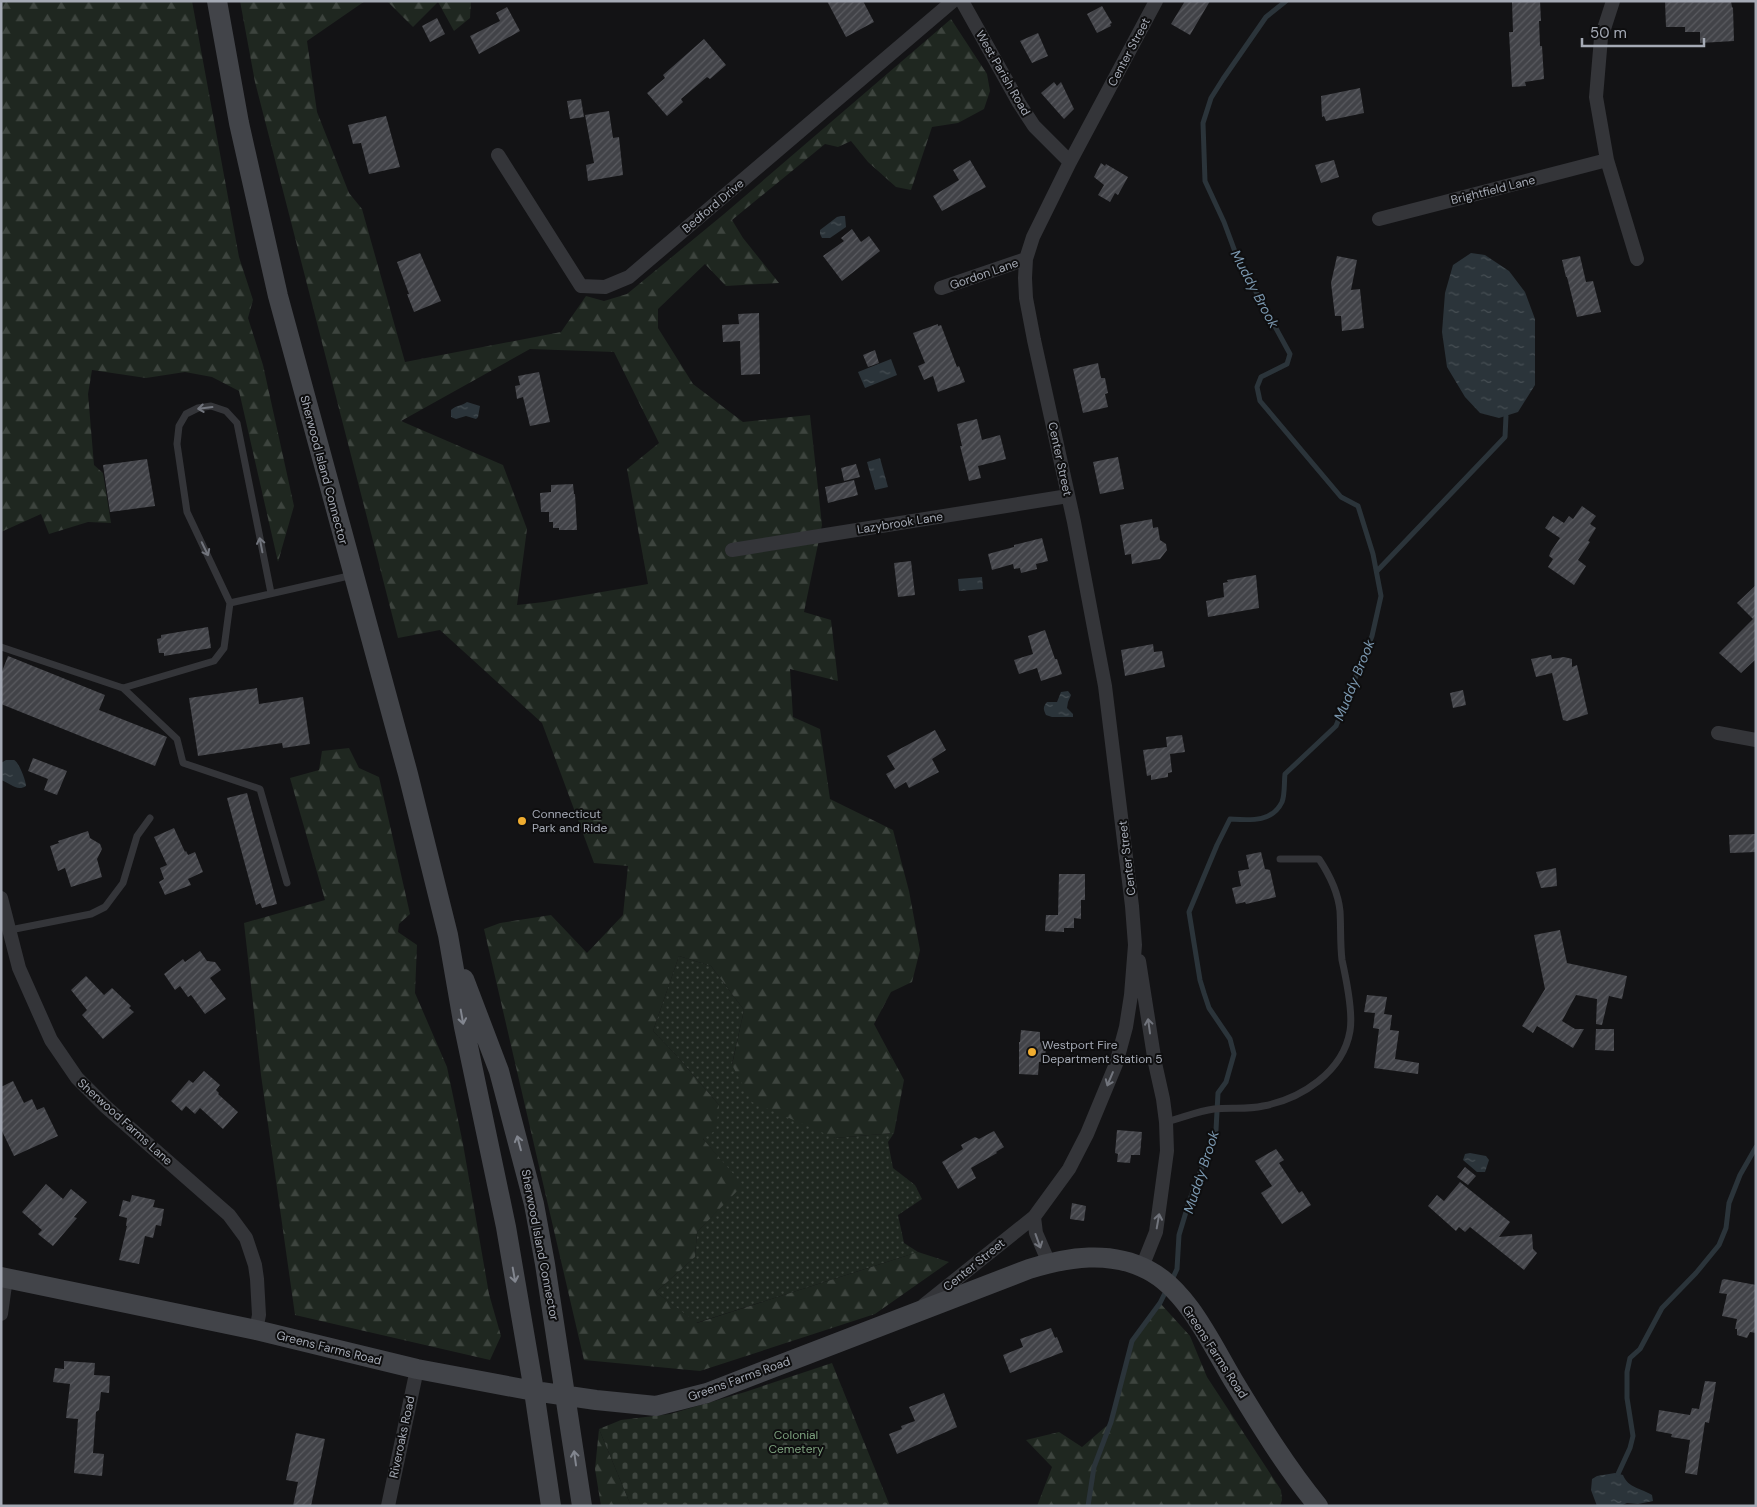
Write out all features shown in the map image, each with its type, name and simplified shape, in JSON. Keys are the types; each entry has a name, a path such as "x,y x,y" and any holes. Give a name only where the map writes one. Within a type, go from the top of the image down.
{"main road":[{"name":"Sherwood Island Connector","path":"217,1 239,123 266,248 295,364 408,774 448,934 464,1027 506,1227 534,1391 551,1506"},
{"name":"Sherwood Island Connector","path":"448,934 499,1071 540,1233 582,1506"},
{"name":"Greens Farms Road","path":"4,1278 128,1302 256,1330 417,1369 566,1396 656,1406 707,1392 1049,1263 1076,1258 1116,1258 1150,1271 1172,1288 1196,1317 1295,1478 1318,1506"}],"street":[{"name":"Bedford Drive","path":"498,155 581,286 605,287 629,276 953,1"},
{"name":"West Parish Road","path":"962,1 1019,103 1034,126 1070,162"},
{"name":"Center Street","path":"914,1313 1034,1217 1069,1169 1087,1134 1116,1064 1132,995 1135,946 1132,906 1105,686 1090,600 1026,298 1025,278 1026,259 1033,237 1070,162 1156,1"},
{"path":"1613,1 1601,38 1596,97 1607,160 1637,259"},
{"name":"Brightfield Lane","path":"1379,218 1607,160"},
{"name":"Gordon Lane","path":"941,288 1026,259"},
{"name":"Lazybrook Lane","path":"732,550 1068,496"},
{"path":"1718,734 1756,740"},
{"name":"Sherwood Farms Lane","path":"1,898 20,968 51,1040 76,1078 229,1216 242,1232 250,1250 257,1279 260,1316 256,1330"},
{"name":"Center Street","path":"1135,946 1166,1122 1167,1151 1150,1271"},
{"path":"1034,1217 1036,1233 1049,1263"},
{"path":"1,1314 4,1278"},
{"name":"Riveroaks Road","path":"388,1506 417,1369"}],"lane":[{"path":"124,688 214,661 224,648 230,603 187,512 177,444 179,426 186,414 198,408 211,406 226,411 237,423 271,593"},
{"path":"230,603 353,575"},
{"path":"1,647 124,688 177,740 183,763 260,789 287,883"},
{"path":"10,930 91,914 105,907 123,883 137,836 150,818"},
{"path":"1166,1122 1212,1110 1262,1107 1283,1101 1312,1087 1329,1072 1344,1049 1350,1030 1347,986 1341,950 1340,908 1330,876 1318,858 1280,858"}],"green space":[{"path":"1,1 192,1 239,257 253,300 248,318 263,365 294,506 278,562 239,391 212,377 185,372 146,378 92,370 88,394 94,465 103,473 111,523 88,522 49,534 41,514 1,532"},
{"path":"240,1 365,1 307,41 317,112 349,193 362,209 405,362 561,332 586,296 604,301 627,294 724,214 951,19 987,74 990,91 984,109 958,123 932,127 911,190 896,187 868,162 851,141 838,147 825,144 732,220 743,238 779,283 726,286 705,264 658,309 658,328 693,384 743,422 810,415 822,525 804,612 831,620 838,681 790,669 793,717 820,729 830,799 893,830 909,891 920,950 912,982 891,992 874,1024 904,1080 894,1133 835,1138 752,1102 732,1065 744,1010 711,966 679,956 653,1031 719,1105 716,1130 703,1139 743,1185 697,1232 695,1257 656,1292 697,1323 918,1252 949,1262 875,1314 700,1371 584,1360 484,929 500,923 551,915 587,953 623,915 628,866 594,863 542,723 440,630 398,638 255,82","holes":["530,349 614,352 659,443 627,469 648,584 517,605 527,529 503,465 401,421"]},
{"path":"387,1 471,1 470,18 454,31 438,2 413,27"},
{"path":"349,748 359,768 379,777 410,914 399,924 398,932 417,945 415,993 447,1067 463,1144 489,1294 501,1336 490,1360 295,1315 261,1075 244,923 325,900 290,778 319,770 322,751"},
{"path":"679,956 711,966 744,1010 732,1064 835,1138 894,1133 888,1142 893,1168 915,1185 922,1199 898,1215 904,1243 918,1252 696,1323 656,1292 695,1257 697,1232 742,1185 703,1139 719,1105 653,1031"},
{"path":"1160,1303 1190,1336 1207,1377 1281,1490 1282,1500 1280,1506 1037,1506 1052,1467 1026,1440 1059,1432 1082,1447 1111,1422 1132,1341"},
{"name":"Colonial Cemetery","path":"832,1363 890,1506 631,1506 599,1429 621,1420 670,1414 745,1392"},
{"path":"599,1429 631,1506 601,1506 595,1469"}],"water":[{"path":"841,216 845,216 846,227 830,238 822,238 820,230"},
{"path":"1471,253 1485,255 1509,271 1525,292 1535,319 1535,385 1518,412 1499,418 1480,413 1465,397 1447,367 1442,332 1445,293 1453,265"},
{"path":"891,359 897,375 865,388 858,372"},
{"path":"467,402 480,406 476,419 466,416 456,419 451,417 451,410"},
{"path":"880,458 888,487 875,490 867,462"},
{"path":"982,577 983,589 959,591 958,579"},
{"path":"1068,691 1071,695 1067,708 1073,714 1073,717 1052,717 1046,715 1044,708 1047,702 1057,702 1061,692"},
{"path":"6,760 16,761 26,786 17,788 1,780 1,763"},
{"path":"1465,1154 1486,1156 1489,1160 1485,1172 1477,1172 1463,1160"},
{"path":"1615,1473 1623,1475 1628,1483 1652,1495 1653,1501 1638,1504 1627,1503 1620,1506 1597,1506 1591,1490 1592,1479 1597,1476"}],"building":[{"path":"827,1 863,1 874,22 846,37"},
{"path":"1185,1 1210,1 1190,35 1171,24"},
{"path":"1540,1 1540,46 1542,46 1544,79 1525,82 1526,86 1512,87 1509,32 1513,32 1512,2"},
{"path":"1665,1 1731,1 1734,41 1700,43 1700,32 1685,32 1685,27 1666,27"},
{"path":"1102,6 1112,23 1110,24 1111,26 1097,33 1087,14"},
{"path":"507,7 520,31 479,54 470,36 500,21 496,13"},
{"path":"437,18 445,34 430,42 422,26"},
{"path":"1038,33 1048,56 1032,63 1020,41"},
{"path":"704,39 726,65 710,79 707,77 681,99 683,102 667,116 647,93 665,78 663,75"},
{"path":"1054,82 1057,86 1061,82 1074,109 1064,119 1041,93"},
{"path":"1360,88 1364,113 1326,121 1324,116 1322,117 1321,96"},
{"path":"581,99 584,117 570,119 567,101"},
{"path":"609,111 613,138 619,137 623,175 588,181 586,165 594,163 585,115"},
{"path":"386,116 400,167 369,174 361,143 353,144 348,125"},
{"path":"970,160 986,187 942,211 933,196 959,180 953,170"},
{"path":"1334,160 1339,177 1321,183 1315,165"},
{"path":"1101,163 1128,177 1118,195 1115,193 1110,202 1098,195 1104,185 1094,177"},
{"path":"852,229 861,242 869,236 880,251 842,281 823,256 844,241 841,238"},
{"path":"420,253 441,301 414,312 397,262"},
{"path":"1337,256 1357,260 1351,290 1360,289 1364,328 1342,331 1341,316 1335,316 1331,283"},
{"path":"1580,256 1586,282 1593,281 1601,312 1577,317 1562,260"},
{"path":"759,313 760,374 741,375 740,341 723,342 722,325 739,324 738,314"},
{"path":"938,324 938,326 941,325 957,367 959,366 965,382 938,392 933,376 924,380 918,366 925,363 913,333"},
{"path":"875,350 879,363 868,367 863,355"},
{"path":"1098,363 1101,378 1105,378 1108,393 1105,394 1108,407 1083,413 1073,369"},
{"path":"539,372 550,422 530,426 523,397 517,399 515,386 520,385 518,376"},
{"path":"977,419 982,440 1000,435 1006,459 978,466 981,478 969,481 960,446 962,446 957,424"},
{"path":"1118,457 1124,489 1100,494 1093,462"},
{"path":"147,459 155,506 110,512 103,465"},
{"path":"856,464 860,477 844,481 841,468"},
{"path":"854,480 858,495 828,503 825,487"},
{"path":"573,484 577,530 553,528 553,522 549,522 549,512 541,512 540,493 551,492 551,485"},
{"path":"1582,506 1596,516 1590,524 1596,528 1588,541 1590,542 1578,560 1586,566 1574,585 1548,567 1553,559 1549,556 1551,551 1560,538 1545,528 1553,516 1564,523 1569,516 1573,519"},
{"path":"1152,519 1153,528 1158,527 1160,540 1166,544 1167,550 1160,559 1132,564 1131,554 1125,555 1120,525"},
{"path":"1042,538 1048,561 1036,564 1037,569 1021,573 1020,568 1014,569 1013,564 992,570 988,554"},
{"path":"911,561 915,595 898,597 894,563"},
{"path":"1256,575 1259,608 1208,617 1206,601 1224,597 1223,583 1228,582 1227,580"},
{"path":"1756,585 1756,659 1741,673 1719,653 1753,619 1737,603"},
{"path":"208,627 211,648 164,656 164,653 159,653 157,639 161,638 161,635"},
{"path":"1045,630 1062,674 1041,681 1037,668 1019,674 1014,660 1033,654 1028,636"},
{"path":"1153,644 1154,652 1162,651 1165,667 1125,676 1121,650"},
{"path":"1551,655 1552,659 1564,657 1572,659 1572,667 1577,665 1588,714 1567,721 1563,720 1552,673 1536,677 1531,659"},
{"path":"8,656 105,695 99,710 167,737 155,766 1,704 1,674"},
{"path":"257,688 259,704 303,697 310,744 283,748 282,743 198,756 189,698"},
{"path":"1463,690 1466,705 1453,708 1450,693"},
{"path":"935,730 946,750 932,759 939,772 909,788 906,782 895,789 886,774 895,769 887,756"},
{"path":"1182,735 1185,752 1170,754 1172,772 1168,773 1168,777 1151,780 1151,775 1147,776 1143,750 1167,747 1166,737"},
{"path":"33,758 67,771 57,795 44,790 48,779 28,771"},
{"path":"247,793 277,904 262,908 260,903 256,905 227,798"},
{"path":"174,828 185,852 188,855 195,852 203,872 188,879 191,885 165,895 159,882 164,879 160,868 167,865 154,837"},
{"path":"88,831 90,838 100,844 102,849 97,859 102,877 71,887 65,868 58,871 50,846 59,843 58,841"},
{"path":"1756,834 1756,852 1730,853 1729,835"},
{"path":"1261,852 1265,869 1270,870 1276,897 1246,904 1245,902 1236,904 1232,888 1241,886 1238,871 1249,869 1246,855"},
{"path":"1556,868 1557,886 1541,888 1536,872"},
{"path":"1059,874 1085,874 1085,900 1081,900 1081,919 1074,918 1074,928 1064,928 1064,932 1045,931 1046,915 1058,915"},
{"path":"1560,930 1567,963 1627,976 1622,999 1609,996 1602,1025 1596,1024 1597,999 1576,995 1562,1021 1575,1029 1584,1029 1573,1048 1537,1026 1533,1033 1522,1026 1545,989 1534,935"},
{"path":"200,951 207,961 215,962 221,970 210,978 226,999 205,1014 191,995 188,997 180,986 175,990 164,974 183,959 185,962"},
{"path":"86,976 104,995 112,988 131,1006 129,1008 134,1012 103,1039 82,1015 87,1010 71,990"},
{"path":"1367,995 1387,997 1384,1014 1392,1015 1390,1030 1399,1031 1395,1059 1419,1063 1418,1074 1374,1068 1379,1029 1373,1028 1375,1013 1364,1012"},
{"path":"1596,1029 1614,1029 1614,1051 1595,1050"},
{"name":"Westport Fire Department Station 5","path":"1021,1030 1040,1032 1040,1042 1046,1043 1045,1062 1039,1062 1038,1075 1019,1074"},
{"path":"204,1071 220,1085 216,1090 218,1094 238,1112 223,1129 200,1108 195,1114 186,1106 182,1111 171,1101 189,1080 193,1083"},
{"path":"13,1081 24,1103 32,1099 37,1110 44,1107 58,1136 14,1156 1,1129 1,1087"},
{"path":"1117,1130 1142,1132 1140,1155 1131,1155 1130,1163 1117,1162 1118,1154 1115,1153"},
{"path":"994,1131 1004,1147 971,1168 976,1178 958,1189 942,1162 963,1149 961,1145 975,1137 979,1139"},
{"path":"1276,1149 1284,1160 1279,1163 1299,1193 1302,1191 1311,1205 1282,1224 1261,1193 1272,1186 1255,1161"},
{"path":"1465,1167 1476,1176 1468,1185 1457,1177"},
{"path":"1460,1182 1510,1222 1499,1237 1532,1234 1533,1249 1537,1253 1524,1270 1470,1227 1465,1232 1459,1227 1456,1231 1428,1206 1437,1195 1444,1201"},
{"path":"46,1184 63,1199 71,1189 87,1202 74,1217 77,1218 53,1246 38,1234 42,1230 22,1212"},
{"path":"132,1195 155,1200 153,1207 164,1209 161,1226 156,1225 153,1238 145,1236 139,1264 119,1260 127,1218 119,1216 123,1200 130,1202"},
{"path":"1072,1203 1086,1206 1084,1221 1070,1219"},
{"path":"1722,1280 1756,1285 1756,1333 1750,1332 1747,1338 1737,1335 1737,1329 1735,1329 1737,1319 1722,1316 1727,1294 1719,1293"},
{"path":"1051,1328 1063,1352 1010,1373 1003,1355 1023,1347 1020,1339"},
{"path":"64,1361 95,1363 94,1375 110,1376 109,1393 101,1392 99,1410 96,1412 93,1453 104,1454 102,1476 74,1473 78,1419 66,1418 70,1384 53,1382 55,1368 64,1369"},
{"path":"1705,1381 1716,1382 1709,1423 1705,1422 1697,1475 1685,1473 1690,1440 1671,1437 1672,1434 1656,1431 1659,1410 1690,1415 1692,1408 1699,1409"},
{"path":"944,1393 957,1427 897,1454 889,1434 902,1429 901,1426 915,1421 909,1407"},
{"path":"296,1433 325,1439 311,1506 293,1506 298,1482 286,1480"}],"waterway":[{"name":"Muddy Brook","path":"1171,1282 1177,1269 1179,1235 1189,1202 1216,1130 1218,1093 1226,1082 1234,1054 1230,1039 1209,1008 1204,993 1200,980 1189,912 1230,819 1259,819 1272,814 1278,809 1283,799 1285,774 1336,726 1372,636 1381,596 1373,554 1358,506 1341,497 1260,401 1257,387 1261,377 1287,364 1290,354 1237,257 1224,222 1205,181 1203,123 1211,98 1266,17 1286,1"},
{"path":"1377,571 1505,437 1506,416"},
{"path":"1618,1474 1630,1448 1633,1436 1627,1398 1627,1372 1630,1358 1640,1349 1662,1308 1696,1273 1719,1245 1726,1228 1729,1203 1740,1175 1756,1147"},
{"name":"Muddy Brook","path":"1088,1506 1094,1467 1111,1422 1132,1341 1160,1303 1167,1289"}],"place":[{"name":"Connecticut Park and Ride","path":"522,821"},
{"name":"Westport Fire Department Station 5","path":"1032,1052"}]}
